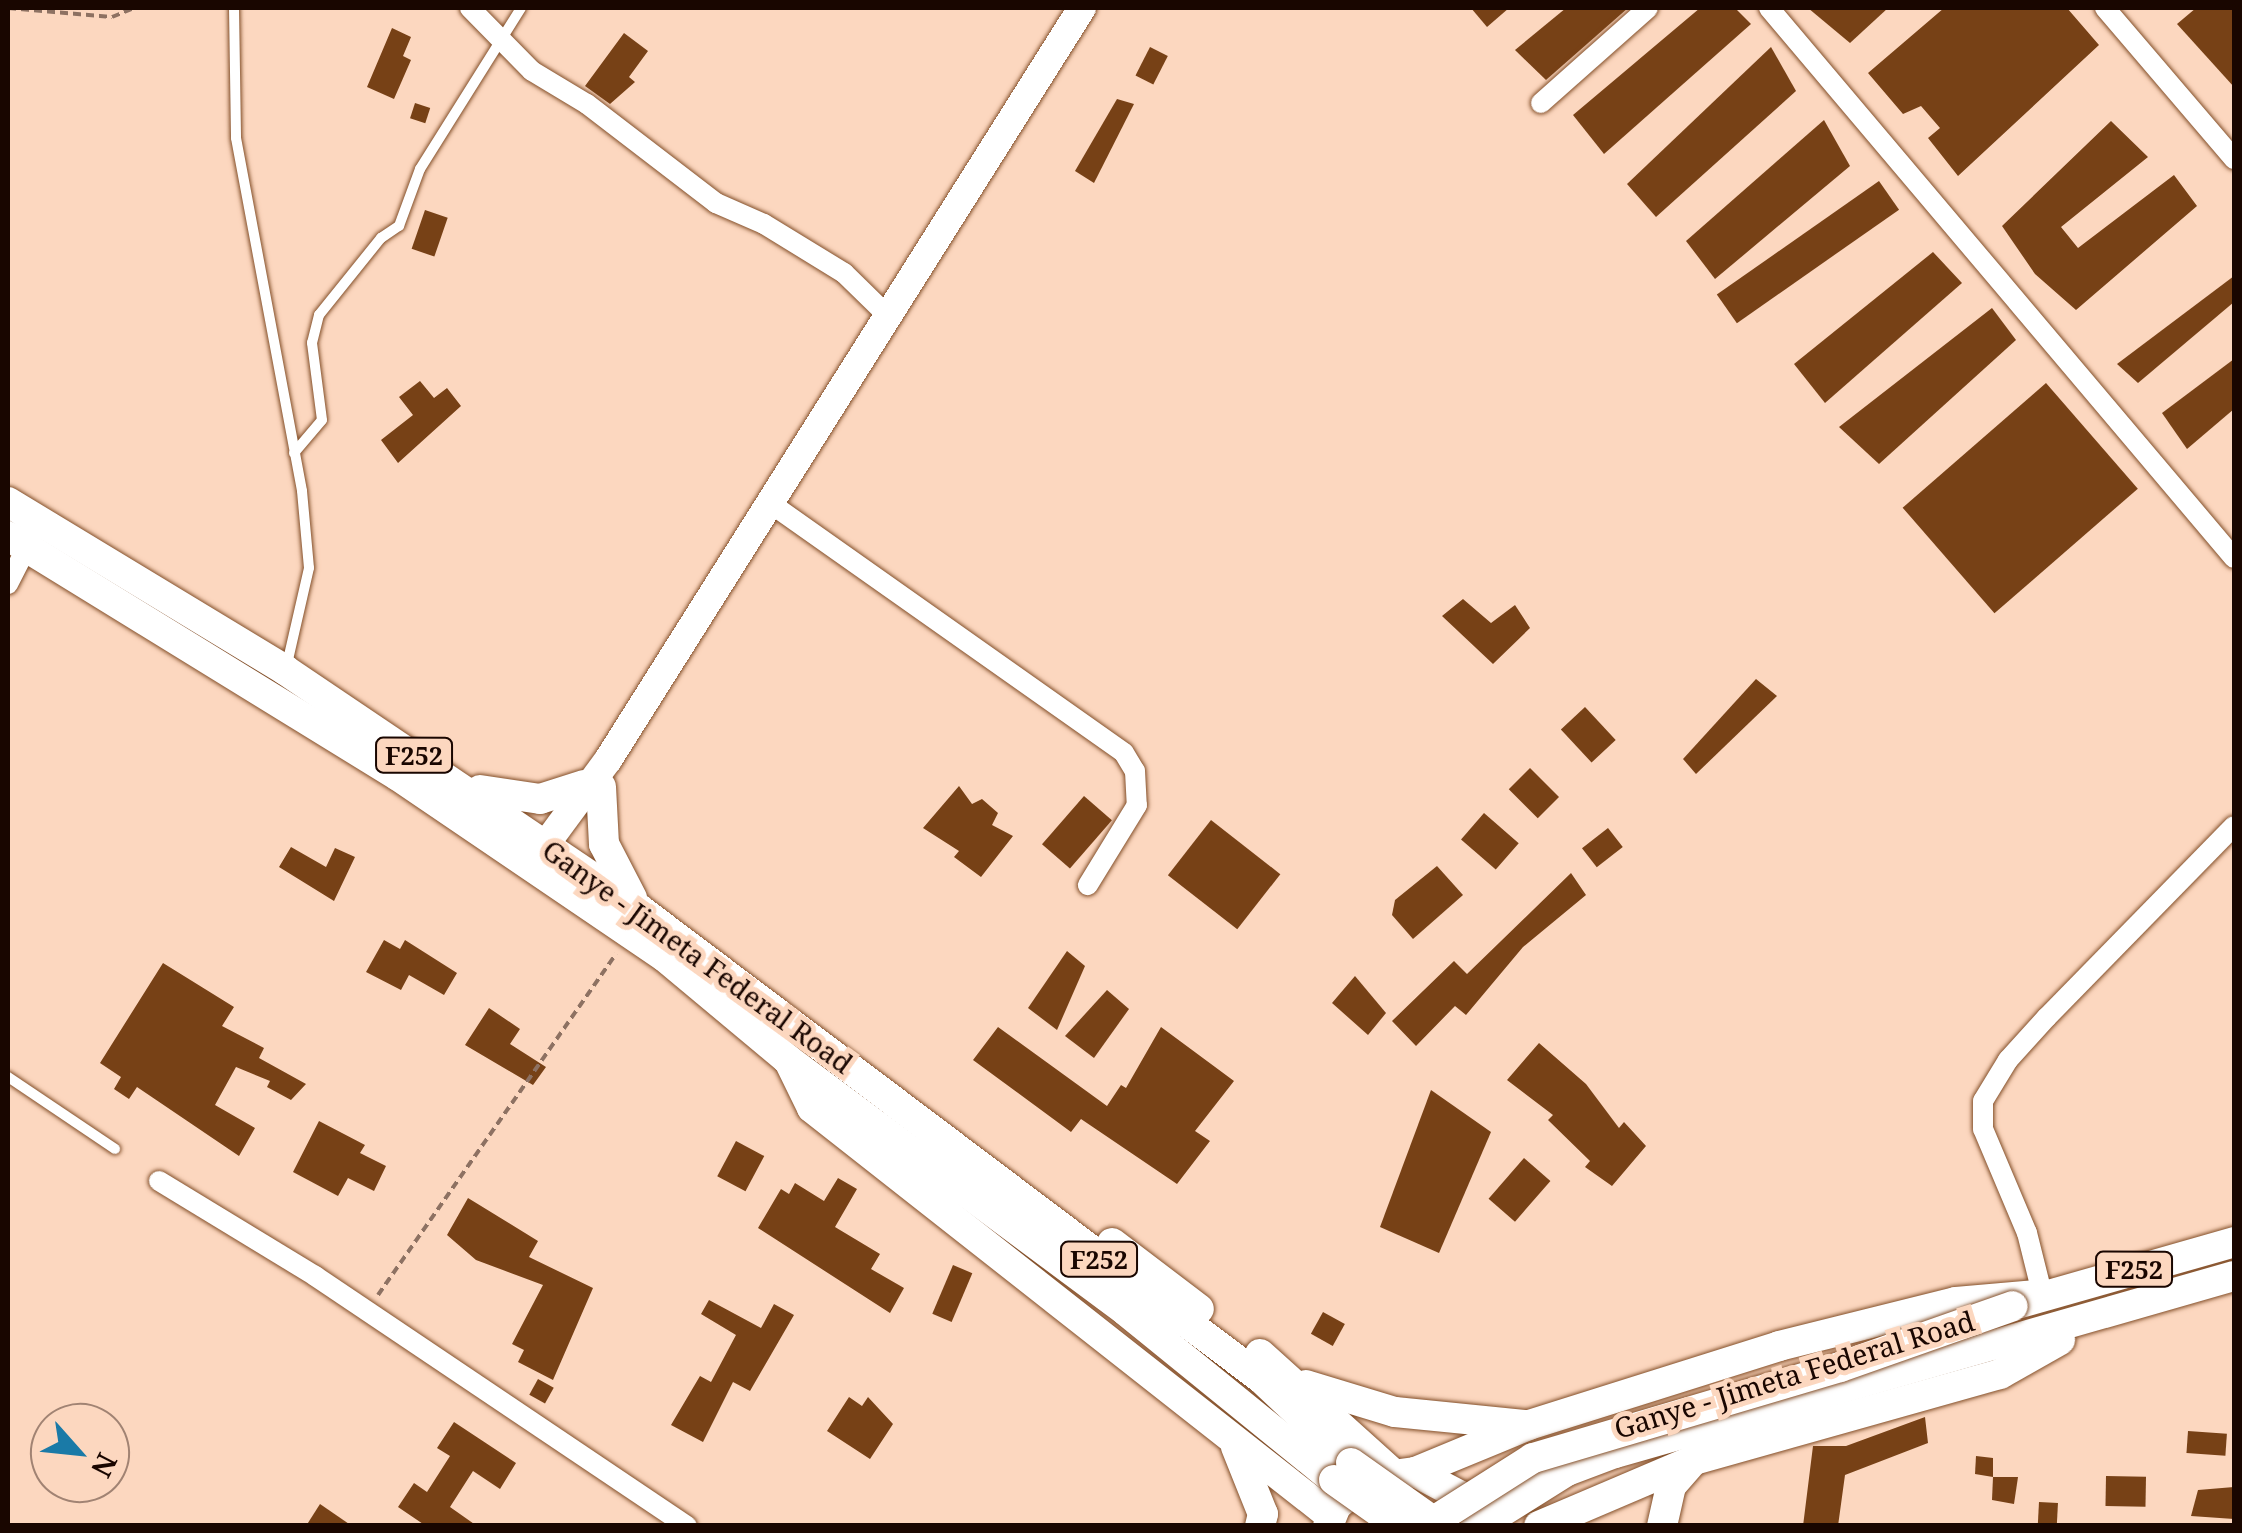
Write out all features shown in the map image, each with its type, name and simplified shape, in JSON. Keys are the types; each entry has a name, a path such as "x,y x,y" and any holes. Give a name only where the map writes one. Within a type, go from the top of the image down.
{"main road":[{"path":"553,848 1082,8"},
{"name":"Ganye - Jimeta Federal Road","path":"17,522 285,670 553,848 788,1059 832,1072 1262,1378 1343,1471"},
{"name":"Ganye - Jimeta Federal Road","path":"17,522 381,765 806,1030 832,1072"},
{"path":"466,788 540,799 597,778"},
{"path":"597,778 604,844 636,921"},
{"path":"806,1030 865,1059 1298,1383 1403,1472"},
{"path":"788,1059 812,1108 1072,1310 1330,1521 1351,1489 1529,1425 1780,1346 1956,1302 2030,1298"},
{"name":"Ganye - Jimeta Federal Road","path":"1426,1526 1532,1458 1840,1366 2030,1298 2234,1242"},
{"name":"Ganye - Jimeta Federal Road","path":"1479,1526 1567,1472 1615,1453 2234,1276"},
{"path":"1540,1526 1694,1460 2000,1374 2110,1311"},
{"path":"1298,1383 1395,1412 1529,1425"},
{"path":"1236,1447 1262,1514 1260,1526"},
{"path":"1662,1526 1671,1486 1694,1460"},
{"path":"1343,1471 1400,1526"},
{"path":"1343,1471 1440,1526"},
{"name":"F252","path":"1403,1472 1461,1496 1479,1526"}],"street":[{"path":"470,8 499,40 716,203 764,224 844,274 888,316"},
{"path":"1541,103 1648,8"},
{"path":"1770,8 2234,558"},
{"path":"2105,8 2234,159"},
{"path":"770,503 1124,753 1135,771 1138,806 1088,885"},
{"path":"8,584 17,522"},
{"path":"2030,1298 2027,1233 1983,1129 1983,1101 2008,1060 2118,939 2234,826"},
{"path":"159,1181 368,1312 687,1526"}],"lane":[{"path":"234,8 236,138 294,453 309,568 285,670"},
{"path":"294,453 322,420 312,343 319,315 381,238 398,226 420,169 521,8"},
{"path":"8,1077 115,1149"}],"path":[{"path":"8,8 112,17 134,8"},
{"path":"368,1312 488,1130 636,921"}],"building":[{"path":"1471,8 1509,8 1487,27"},
{"path":"1566,8 1628,8 1546,80 1515,50"},
{"path":"1700,8 1735,8 1751,24 1604,154 1573,115"},
{"path":"1808,8 1888,8 1850,43"},
{"path":"1944,8 2067,8 2099,45 1958,176 1928,138 1940,128 1921,106 1903,114 1868,73"},
{"path":"2196,8 2234,8 2234,87 2177,24"},
{"path":"392,28 411,37 403,56 411,60 394,99 367,87"},
{"path":"624,33 648,51 629,77 635,82 610,104 585,86"},
{"path":"1150,47 1168,56 1153,85 1135,76"},
{"path":"1771,47 1796,91 1656,217 1627,184"},
{"path":"1117,99 1134,104 1094,183 1075,171"},
{"path":"415,103 430,108 425,123 410,118"},
{"path":"1824,120 1850,166 1715,279 1686,241"},
{"path":"2111,121 2148,157 2061,227 2078,248 2174,175 2197,206 2076,310 2035,274 2002,226"},
{"path":"1879,181 1899,210 1737,323 1717,295"},
{"path":"425,210 448,218 434,257 412,249"},
{"path":"1933,252 1962,283 1825,403 1794,364"},
{"path":"2234,276 2234,302 2138,383 2117,364"},
{"path":"1992,308 2016,340 1879,464 1839,427"},
{"path":"2234,359 2234,409 2187,449 2162,413"},
{"path":"420,381 434,398 447,388 461,406 398,463 381,440 413,415 399,397"},
{"path":"2046,383 2138,489 1994,613 1903,508"},
{"path":"1463,599 1491,623 1515,605 1530,628 1493,664 1442,616"},
{"path":"1756,679 1777,696 1696,774 1683,759"},
{"path":"1585,707 1616,740 1592,762 1561,730"},
{"path":"1530,768 1559,797 1538,818 1509,789"},
{"path":"959,786 972,804 982,799 998,813 992,825 1013,836 981,877 954,857 959,851 923,828"},
{"path":"1084,796 1112,820 1070,869 1042,844"},
{"path":"1484,813 1519,843 1496,870 1461,839"},
{"path":"1211,820 1280,874 1237,929 1168,875"},
{"path":"1608,828 1623,847 1597,867 1582,848"},
{"path":"291,847 326,867 335,848 355,857 334,901 279,867"},
{"path":"1437,866 1463,895 1413,939 1392,915 1395,900"},
{"path":"1571,873 1586,895 1523,947 1466,1015 1455,1006 1416,1046 1392,1021 1454,961 1467,974"},
{"path":"384,940 400,949 405,940 457,973 444,995 409,975 401,990 366,972"},
{"path":"1067,951 1085,966 1057,1030 1028,1008"},
{"path":"163,963 234,1007 222,1026 264,1048 259,1058 306,1084 291,1100 267,1087 270,1081 236,1067 215,1105 255,1128 239,1156 137,1087 129,1099 114,1089 121,1077 100,1063"},
{"path":"1355,976 1386,1013 1368,1035 1332,1003"},
{"path":"1107,990 1129,1009 1094,1058 1065,1036"},
{"path":"489,1008 520,1029 510,1044 546,1067 533,1085 465,1045"},
{"path":"998,1027 1107,1106 1121,1085 1126,1088 1161,1027 1234,1081 1195,1131 1210,1141 1177,1184 1081,1119 1071,1132 973,1060"},
{"path":"1539,1043 1586,1084 1619,1128 1624,1122 1646,1146 1612,1186 1585,1167 1590,1161 1548,1120 1553,1115 1507,1080"},
{"path":"1431,1090 1491,1132 1439,1253 1380,1227"},
{"path":"319,1121 365,1145 360,1153 386,1166 374,1191 348,1178 338,1196 293,1172"},
{"path":"736,1141 764,1156 745,1191 717,1176"},
{"path":"1524,1158 1550,1181 1515,1222 1489,1199"},
{"path":"838,1178 857,1189 835,1227 880,1254 871,1269 904,1288 890,1313 758,1228 781,1189 789,1194 795,1183 824,1201"},
{"path":"468,1198 538,1241 529,1257 593,1288 553,1380 518,1362 524,1350 512,1344 543,1285 476,1260 447,1235"},
{"path":"953,1265 972,1273 952,1322 932,1314"},
{"path":"709,1300 761,1328 774,1304 794,1315 750,1391 733,1382 703,1442 671,1425 700,1376 711,1382 736,1335 701,1314"},
{"path":"1323,1312 1345,1324 1333,1346 1311,1334"},
{"path":"538,1379 554,1388 545,1403 529,1395"},
{"path":"849,1397 862,1406 868,1397 893,1424 870,1459 827,1431"},
{"path":"1925,1417 1928,1443 1845,1475 1838,1526 1803,1526 1813,1446 1846,1446"},
{"path":"454,1422 516,1463 500,1489 473,1471 450,1507 477,1526 426,1526 398,1507 414,1483 427,1492 450,1456 437,1448"},
{"path":"2188,1431 2227,1434 2225,1456 2186,1453"},
{"path":"1976,1456 1993,1458 1993,1477 1975,1474"},
{"path":"2106,1476 2146,1477 2145,1507 2105,1506"},
{"path":"1993,1477 2018,1477 2014,1504 1992,1500"},
{"path":"2234,1487 2234,1519 2191,1516 2198,1490"},
{"path":"2039,1502 2058,1503 2057,1526 2038,1526"},
{"path":"320,1504 352,1526 306,1526"}]}
